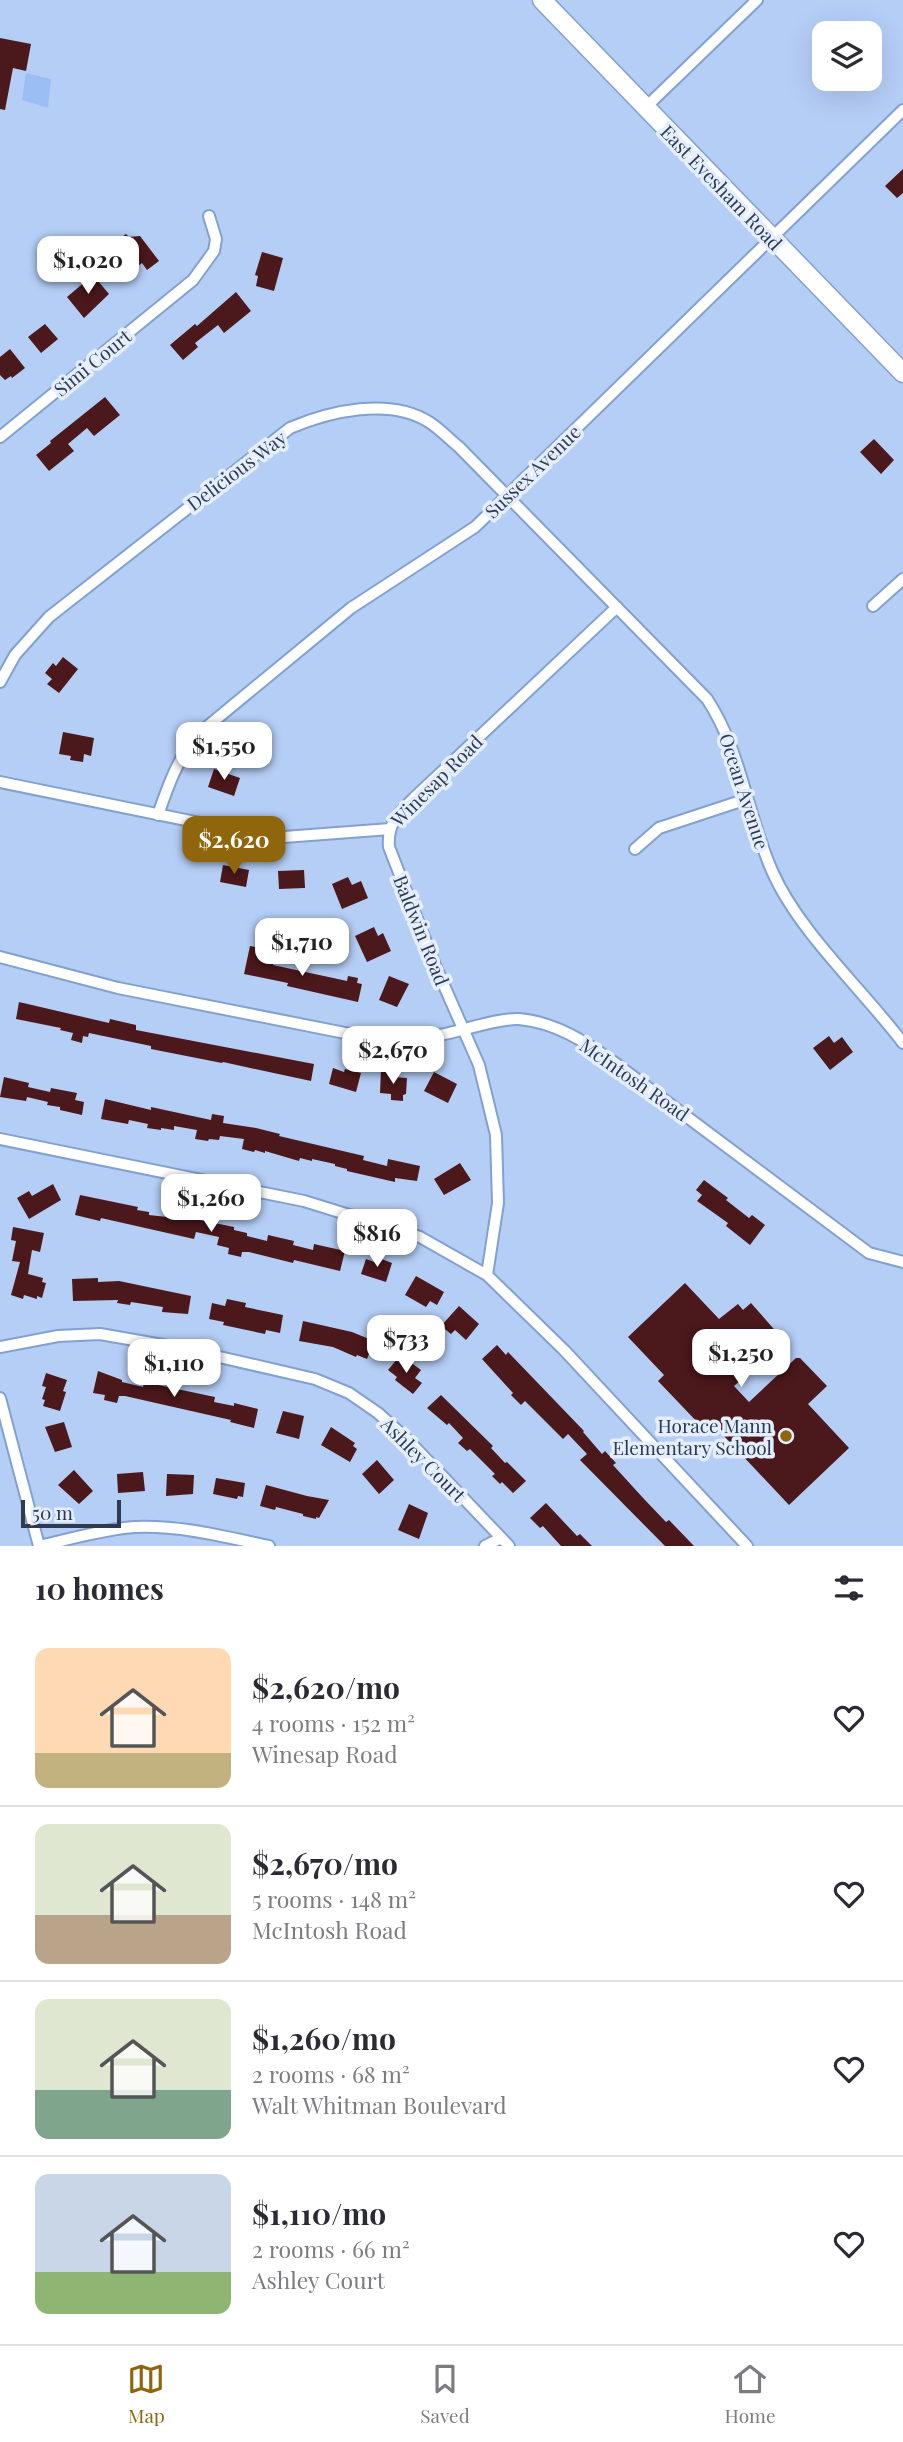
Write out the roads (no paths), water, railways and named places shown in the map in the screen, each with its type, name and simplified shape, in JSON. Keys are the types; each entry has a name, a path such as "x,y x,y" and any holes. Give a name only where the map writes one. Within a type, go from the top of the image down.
{"main road":[{"name":"East Evesham Road","path":"542,0 771,239 902,370"}],"street":[{"path":"646,107 757,0"},
{"name":"Sussex Avenue","path":"158,815 183,752 215,718 351,608 475,527 903,110"},
{"name":"Simi Court","path":"0,437 193,280 214,251 216,239 209,216"},
{"name":"Delicious Way","path":"0,681 15,655 49,617 270,443 290,428 317,416 351,409 410,413 429,422 459,447 507,496"},
{"name":"Ocean Avenue","path":"507,496 707,699 721,720 740,769 753,822 773,874 787,899 810,932 903,1044"},
{"path":"873,606 903,579"},
{"name":"Winesap Road","path":"0,782 274,836 390,829 393,819 414,798 618,607"},
{"path":"635,849 659,828 747,799"},
{"name":"Baldwin Road","path":"390,829 389,847 435,965 479,1065 496,1135 498,1203 487,1275"},
{"name":"McIntosh Road","path":"0,957 118,988 370,1038 404,1039 515,1019 557,1028 584,1041 869,1252 903,1262"},
{"path":"0,1139 304,1201 420,1237 487,1275 564,1350 747,1546"},
{"name":"Ashley Court","path":"0,1347 58,1336 100,1334 180,1348 314,1379 349,1393 378,1413 408,1440 505,1542"},
{"path":"0,1398 39,1546 105,1532 164,1527 194,1530 270,1546"},
{"path":"485,1546 505,1542"}],"place":[{"name":"Horace Mann Elementary School","path":"786,1436"}]}
